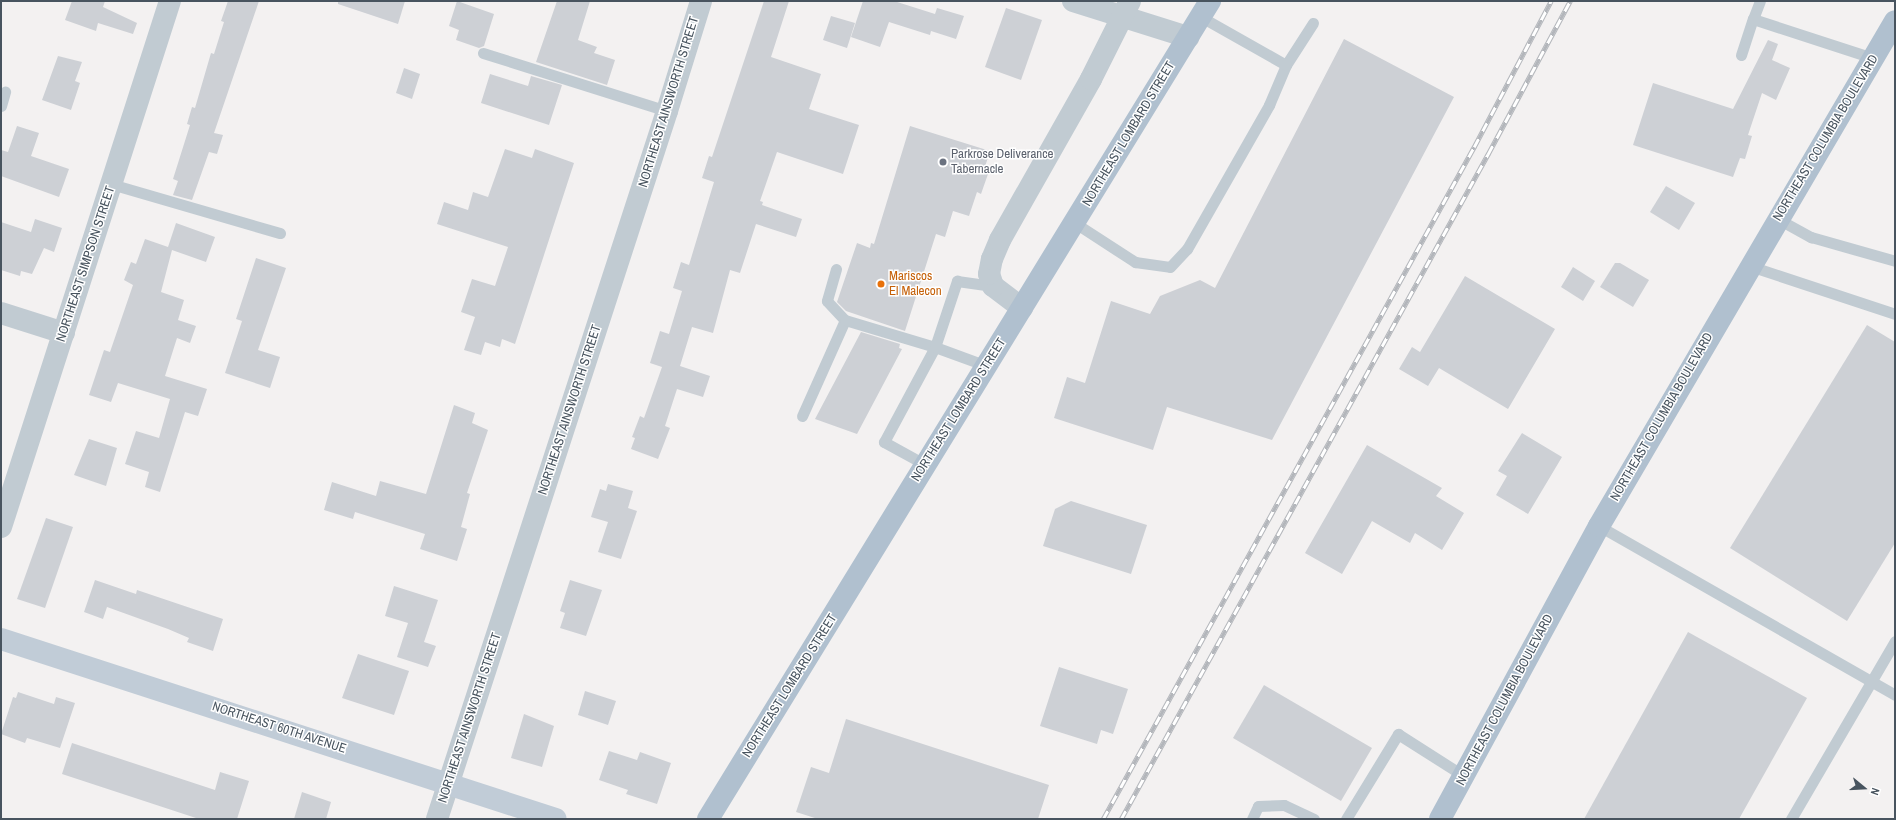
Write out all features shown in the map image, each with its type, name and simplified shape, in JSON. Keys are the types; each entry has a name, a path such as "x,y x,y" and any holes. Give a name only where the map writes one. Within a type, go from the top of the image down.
{"main road":[{"name":"NORTHEAST LOMBARD STREET","path":"708,819 1206,9"},
{"name":"NORTHEAST COLUMBIA BOULEVARD","path":"1440,819 1599,526 1750,266 1895,21"}],"street":[{"name":"NORTHEAST SIMPSON STREET","path":"1,527 170,1"},
{"name":"NORTHEAST AINSWORTH STREET","path":"437,819 667,111 701,1"},
{"path":"1073,1 1126,8 1188,37"},
{"path":"1022,308 993,286 989,274 1000,240 1091,79 1126,8"},
{"path":"1,313 64,333"},
{"name":"NORTHEAST 60TH AVENUE","path":"1,639 556,819"}],"lane":[{"path":"1741,55 1760,1"},
{"path":"1206,9 1286,65"},
{"path":"1753,19 1873,58"},
{"path":"1075,223 1135,262 1170,267 1187,249 1269,105 1286,65 1313,23"},
{"path":"483,53 667,111"},
{"path":"1,106 5,92"},
{"path":"111,184 280,234"},
{"path":"1778,219 1811,237 1895,261"},
{"path":"1750,266 1895,314"},
{"path":"836,269 827,301 845,320 936,347 987,366"},
{"path":"926,465 884,442 936,347 957,280 993,286"},
{"path":"802,416 845,320"},
{"path":"1599,526 1895,695"},
{"path":"1791,819 1895,641"},
{"path":"1346,819 1398,734 1464,776"},
{"path":"1252,819 1258,806 1284,805 1314,819"}],"building":[{"path":"72,1 105,1 103,7 137,23 133,34 98,23 96,31 65,20"},
{"path":"228,1 259,1 214,133 223,135 217,154 209,152 192,200 173,195 178,181 173,179 190,125 187,124 192,107 195,108 211,53 214,54 224,22 221,21"},
{"path":"338,1 405,1 398,24 338,4"},
{"path":"457,1 494,14 484,46 479,48 456,40 459,30 449,26"},
{"path":"557,1 590,1 578,40 597,47 594,53 615,60 607,85 536,62"},
{"path":"764,1 789,1 771,57 821,74 809,109 859,125 843,174 777,152 760,201 763,202 762,205 802,219 796,237 756,224 740,273 730,270 713,333 692,327 680,366 710,376 703,397 677,389 665,426 670,428 658,459 631,449 635,438 632,437 640,416 644,418 662,367 650,363 660,331 669,334 682,291 673,288 681,262 689,265 714,182 702,178 709,156 712,157"},
{"path":"863,1 894,1 935,14 937,8 964,16 956,39 931,31 930,35 889,22 880,47 851,37"},
{"path":"1006,8 1042,20 1021,80 985,67"},
{"path":"831,16 855,23 847,48 823,40"},
{"path":"1344,39 1454,97 1272,440 1167,407 1153,450 1054,418 1067,377 1085,383 1111,301 1150,314 1160,296 1200,280 1215,288"},
{"path":"1768,40 1778,44 1772,60 1790,68 1776,100 1762,93 1748,135 1752,136 1745,159 1740,158 1733,177 1633,145 1653,83 1733,109"},
{"path":"58,56 82,62 75,81 80,83 71,110 42,100"},
{"path":"404,68 420,74 412,99 396,93"},
{"path":"490,74 528,86 531,76 562,85 549,125 481,103"},
{"path":"17,126 39,133 31,156 69,169 59,197 1,176 1,150 8,152"},
{"path":"910,126 990,151 983,173 988,174 981,194 977,192 969,216 953,211 945,237 936,234 905,331 846,311 837,302 857,243 870,248 871,243 874,244"},
{"path":"505,149 532,158 535,149 574,163 515,344 502,339 500,347 485,342 481,355 464,350 475,317 461,312 472,279 495,286 508,247 437,224 444,202 468,210 473,192 488,197"},
{"path":"1666,186 1695,203 1679,230 1650,212"},
{"path":"35,219 62,228 54,252 44,248 32,274 21,271 20,276 1,270 1,222 31,232"},
{"path":"176,223 215,237 206,262 172,250 161,292 184,300 178,320 196,326 190,343 177,338 165,376 207,389 198,416 185,412 160,492 145,487 149,472 125,464 136,431 159,438 170,399 118,383 111,402 89,395 104,350 110,352 133,285 124,280 131,262 136,264 145,239 168,247"},
{"path":"256,258 286,268 258,350 280,357 270,388 225,373 242,321 236,319"},
{"path":"1615,263 1620,263 1649,280 1633,307 1600,287"},
{"path":"1573,267 1595,281 1583,301 1561,287"},
{"path":"1465,276 1555,329 1508,409 1439,368 1428,386 1399,369 1412,347 1420,352"},
{"path":"1867,325 1895,342 1895,543 1847,621 1730,548"},
{"path":"861,332 900,344 899,348 902,349 857,434 815,419"},
{"path":"454,405 475,413 472,423 488,430 467,493 470,494 461,527 467,529 457,561 420,549 425,534 355,512 353,519 324,510 332,482 376,496 380,481 426,494"},
{"path":"1522,433 1562,457 1528,514 1496,495 1507,476 1498,471"},
{"path":"89,439 117,448 106,486 74,475"},
{"path":"1367,445 1442,488 1436,496 1464,513 1442,550 1415,533 1410,543 1372,521 1342,574 1305,553"},
{"path":"608,484 633,491 628,508 637,511 621,559 598,552 608,522 591,517 600,489 606,491"},
{"path":"1071,501 1147,525 1131,574 1043,546 1055,509"},
{"path":"46,518 73,527 45,608 17,599"},
{"path":"95,580 136,594 137,590 223,619 213,651 187,642 189,638 168,629 107,607 103,619 84,612"},
{"path":"570,580 602,590 586,636 560,628 565,613 560,611"},
{"path":"394,586 438,600 424,642 436,646 428,667 397,657 408,623 385,616"},
{"path":"1688,632 1807,698 1739,819 1584,819"},
{"path":"358,654 409,671 394,715 342,698"},
{"path":"1059,667 1128,689 1113,734 1101,730 1097,744 1040,726"},
{"path":"1264,685 1372,748 1341,801 1233,738"},
{"path":"585,691 616,701 608,725 578,715"},
{"path":"18,692 54,704 56,697 75,703 60,748 27,738 25,743 1,734 13,697 16,698"},
{"path":"524,714 554,726 542,767 511,758"},
{"path":"846,719 1049,785 1038,819 818,819 796,812 811,767 829,773"},
{"path":"72,743 215,790 220,772 249,781 237,819 199,819 62,774"},
{"path":"609,751 637,760 640,752 671,763 657,804 626,794 628,790 599,780"},
{"path":"302,792 331,802 326,819 294,819"}],"railway":[{"path":"1103,819 1474,147 1551,1"},
{"path":"1121,819 1488,154 1570,1"}],"place":[{"name":"Parkrose Deliverance Tabernacle","path":"943,162"},
{"name":"Mariscos El Malecon","path":"881,284"}]}
